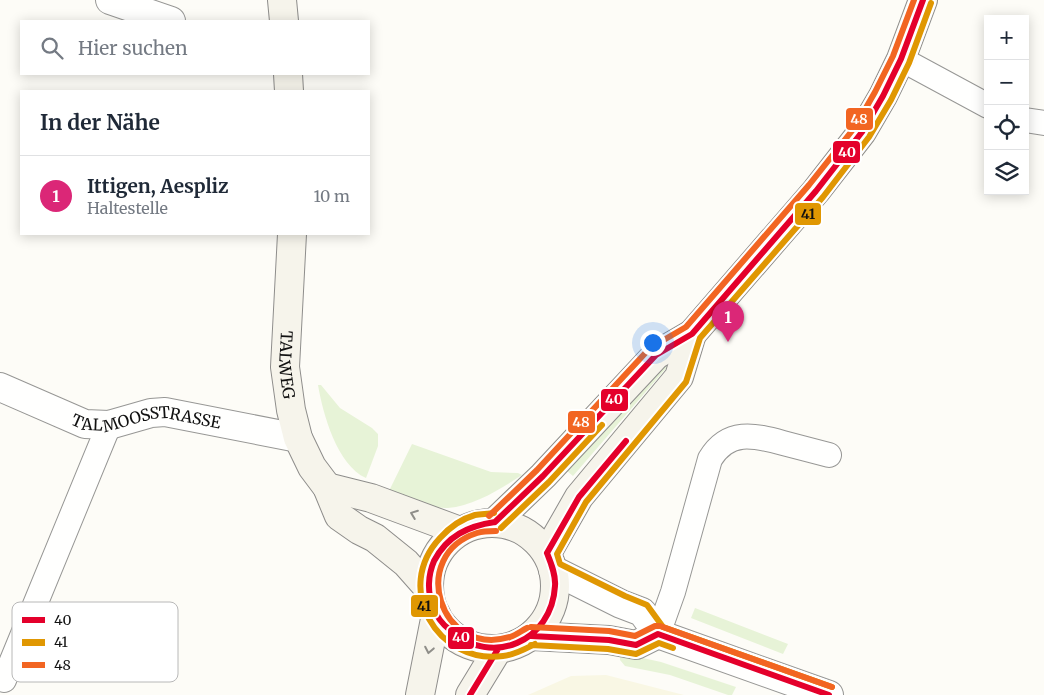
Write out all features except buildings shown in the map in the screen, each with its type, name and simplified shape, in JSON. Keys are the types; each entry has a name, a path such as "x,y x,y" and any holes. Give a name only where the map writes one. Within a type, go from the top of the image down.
{"street":[{"path":"110,0 168,20"},
{"path":"282,0 284,20"},
{"path":"496,522 543,476 656,355 692,334 822,184 862,132 883,96 900,60 923,0"},
{"path":"288,75 289,90"},
{"name":"TALWEG","path":"292,235 284,367 298,438 312,467 327,487 339,516 359,530 375,538 406,563 432,602"},
{"path":"550,562 579,497 679,377 692,334"},
{"name":"TALMOOSSTRASSE","path":"0,387 85,424 109,425 151,412 165,412 298,438"},
{"path":"327,487 371,498 460,531"},
{"path":"420,695 432,602 430,576 433,562 449,540 460,531 477,524 496,522 516,527 533,538 550,562 556,585 554,600 549,614 541,626 531,636 515,645 498,649 473,646 451,634 432,602"},
{"path":"550,562 622,604 642,612 658,634 828,695"},
{"path":"531,636 609,640 636,645 658,634"},
{"path":"470,695 498,649"}],"lane":[{"path":"900,60 986,105"},
{"path":"1029,121 1044,123"},
{"path":"36,602 109,425"},
{"path":"658,634 673,592 710,459 716,450 727,441 743,436 757,436 829,456"},
{"path":"4,680 12,661"}],"shaded area":[{"path":"606,675 684,695 528,695 571,676"}],"green space":[{"path":"664,362 669,365 573,476 567,471"},
{"path":"318,385 321,385 340,408 372,428 378,434 378,446 366,478 347,462 339,451 328,424"},
{"path":"412,444 491,472 518,473 522,475 487,496 468,504 448,508 426,505 389,491"},
{"path":"695,608 788,644 783,654 691,618"},
{"path":"620,653 661,662 736,687 732,695 728,695 670,675 625,666 620,660"}],"transit line":[{"name":"48","path":"489,516 537,470 650,348 686,327 809,185 855,127 875,92 893,56 914,0"},
{"name":"40","path":"495,522 543,476 656,355 692,334 816,191 862,132 883,96 901,59 923,0"},
{"name":"41","path":"832,687 663,627 647,605 560,564 557,554 586,502 686,382 700,338 823,197 869,137 891,100 909,63 931,3"},
{"name":"41","path":"501,528 549,482 602,425"},
{"name":"40","path":"547,553 579,497 626,441"},
{"name":"41","path":"494,513 475,515 460,521 440,538 427,558 421,579 422,600 429,619 442,636 459,648 479,656 503,656 516,653 535,644"},
{"name":"40","path":"495,522 476,526 452,539 439,552 430,572 430,595 436,613 447,628 466,641 484,647 501,647 517,643 532,634 543,621 551,605 555,586 554,573 547,553"},
{"name":"48","path":"496,531 477,533 456,545 443,561 438,581 441,601 450,619 465,633 485,639 510,637 527,628"},
{"name":"48","path":"531,627 609,631 635,636 655,626 660,626 832,687"},
{"name":"40","path":"531,636 609,640 636,645 658,634 829,695"},
{"name":"41","path":"531,645 608,649 636,654 659,643 673,648"},
{"name":"40","path":"470,695 498,649"}],"place":[{"name":"Ittigen, Aespliz","path":"728,342"}]}
